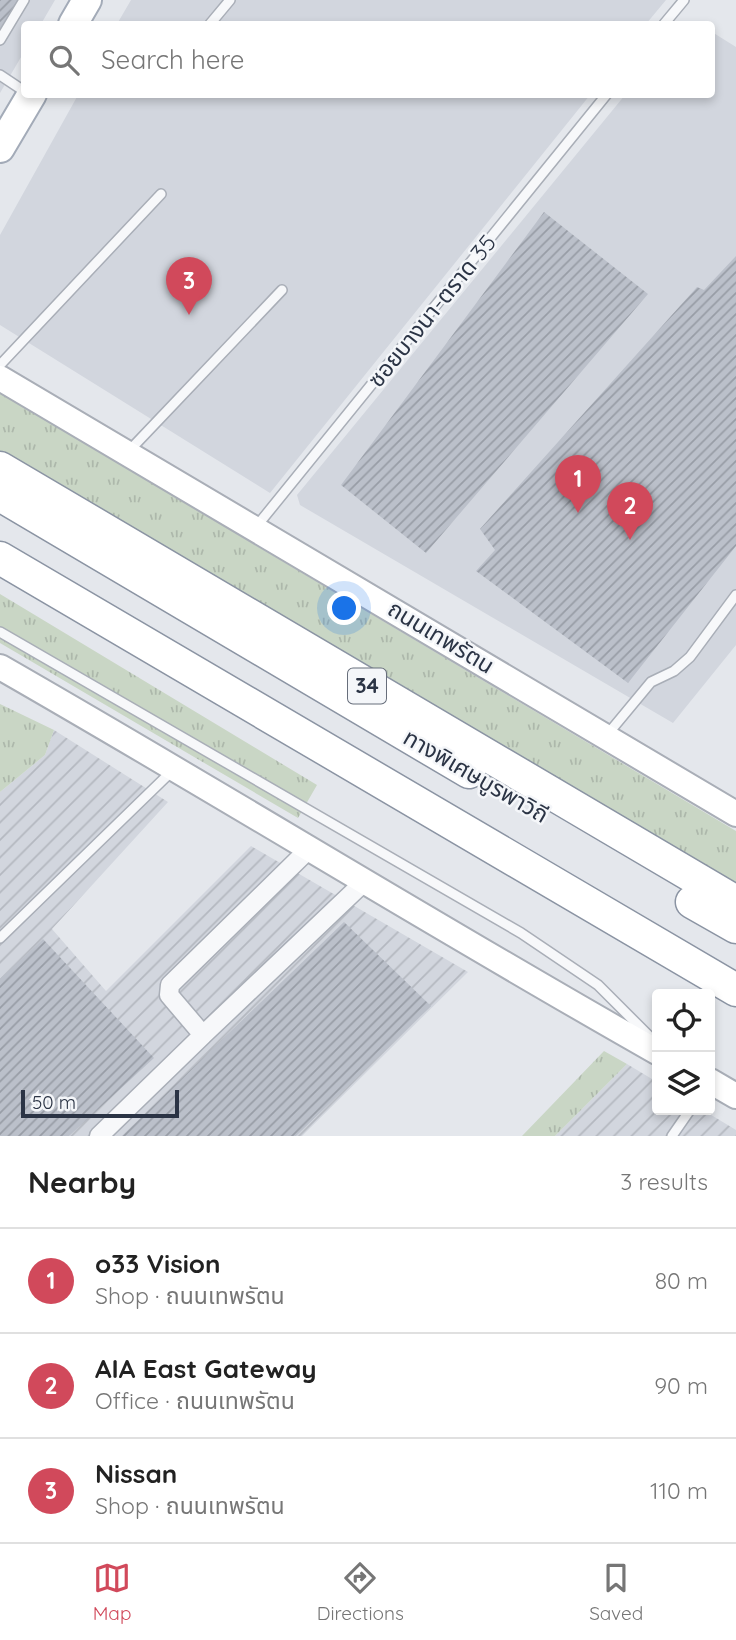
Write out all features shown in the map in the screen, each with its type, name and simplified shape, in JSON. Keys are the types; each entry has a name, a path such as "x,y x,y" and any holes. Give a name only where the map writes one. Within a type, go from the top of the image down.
{"highway":[{"name":"34","path":"0,468 736,902"},
{"name":"ทางพิเศษบูรพาวิถี","path":"0,495 736,927"},
{"name":"ทางพิเศษบูรพาวิถี","path":"0,534 736,966"},
{"path":"0,558 736,990"},
{"path":"0,575 736,1004"}],"main road":[{"path":"75,21 87,0"},
{"path":"0,148 29,98"},
{"name":"ถนนเทพรัตน","path":"0,378 256,527 736,814"},
{"path":"0,667 175,768 363,883 652,1049"},
{"path":"715,1084 736,1096"}],"street":[{"path":"204,1035 169,995 170,985 308,850"},
{"path":"99,1136 363,883"}],"lane":[{"path":"0,40 24,0"},
{"path":"212,21 230,0"},
{"path":"666,21 684,0"},
{"path":"0,75 21,89"},
{"name":"ซอยบางนา-ตราด 35","path":"256,527 604,98"},
{"path":"0,365 161,194"},
{"path":"126,453 282,290"},
{"path":"606,736 651,682 674,671 690,657 736,595"},
{"path":"0,632 565,961 624,1008 652,1039"},
{"path":"0,938 175,768"},
{"path":"672,1136 687,1115"}],"shaded area":[{"path":"0,0 55,0 43,21 21,21 21,57 0,93"},
{"path":"131,0 666,0 648,21 119,21"},
{"path":"715,34 736,47 736,645 673,723 300,505 297,495 623,98 715,98"},
{"path":"76,98 588,98 270,493 0,325 0,235"},
{"path":"54,730 168,802 52,929 106,991 251,846 468,972 302,1136 0,1136 0,792 45,755"},
{"path":"627,1064 652,1079 652,1115 711,1115 736,1130 736,1136 555,1136"}],"green space":[{"path":"0,393 736,831 736,885 0,458"},
{"path":"0,594 317,785 298,818 0,643"},
{"path":"0,704 54,730 45,755 0,792"},
{"path":"604,1051 627,1064 555,1136 522,1136"}],"building":[{"path":"0,0 18,0 0,30"},
{"path":"544,212 648,294 426,553 341,485"},
{"path":"736,256 736,546 628,683 476,571 495,550 480,529 697,287 704,290"},
{"path":"344,922 431,1006 296,1136 122,1136"},
{"path":"43,939 154,1058 69,1136 0,1136 0,979"}],"place":[{"name":"Nissan","path":"189,315"},
{"name":"o33 Vision","path":"578,513"},
{"name":"AIA East Gateway","path":"630,540"}]}
